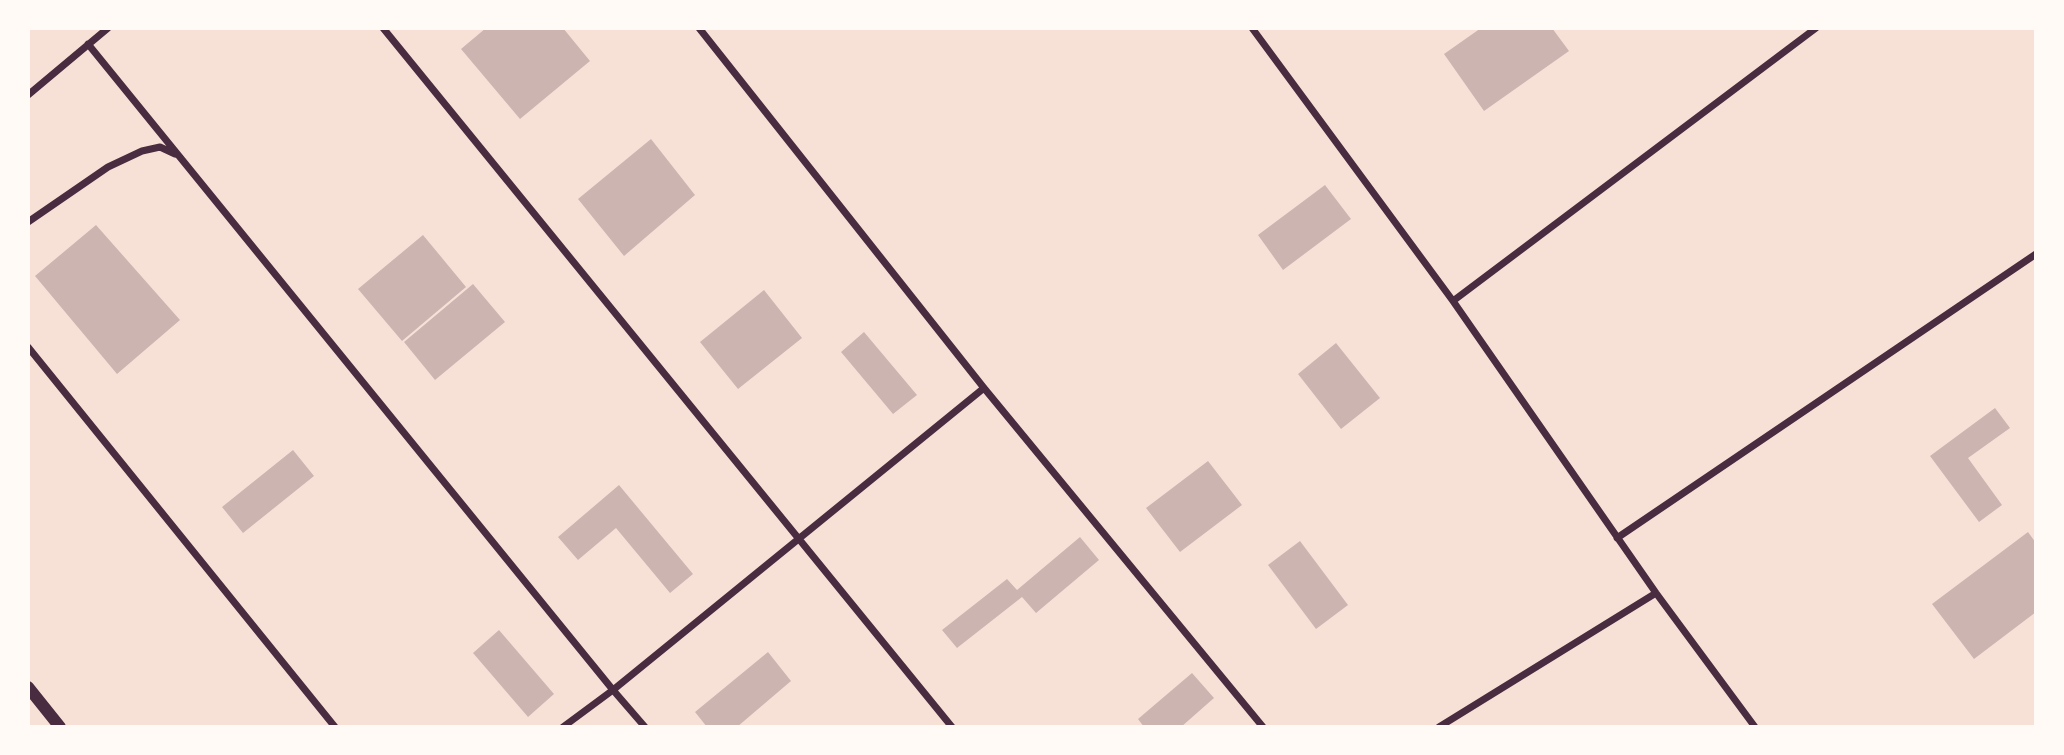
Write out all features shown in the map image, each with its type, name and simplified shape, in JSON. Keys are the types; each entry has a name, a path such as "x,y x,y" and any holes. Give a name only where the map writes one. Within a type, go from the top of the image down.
{"street":[{"path":"28,95 108,28"},
{"path":"383,28 952,727"},
{"path":"699,28 984,388 1263,727"},
{"path":"1252,28 1453,301 1617,538 1755,727"},
{"path":"1453,301 1816,28"},
{"path":"88,44 645,727"},
{"path":"28,222 108,167 142,151 160,147 179,155"},
{"path":"1617,538 2036,254"},
{"path":"28,347 335,727"},
{"path":"563,727 613,690 984,388"},
{"path":"1439,727 1656,593"},
{"path":"28,687 60,727"}],"building":[{"path":"486,28 563,28 590,61 520,119 461,49"},
{"path":"1481,28 1552,28 1569,51 1484,111 1444,54"},
{"path":"651,139 695,195 624,256 578,199"},
{"path":"1325,185 1351,219 1283,270 1258,235"},
{"path":"96,225 180,320 117,374 35,276"},
{"path":"423,235 466,287 402,341 358,289"},
{"path":"473,284 505,322 435,380 404,342"},
{"path":"764,290 802,338 738,389 700,342"},
{"path":"864,332 917,395 893,414 841,352"},
{"path":"1336,343 1380,398 1341,429 1298,374"},
{"path":"1995,408 2010,428 1968,458 2002,505 1979,522 1930,456"},
{"path":"293,450 314,476 243,533 222,507"},
{"path":"1208,461 1242,505 1180,552 1146,508"},
{"path":"619,485 693,574 670,593 616,528 578,560 558,537"},
{"path":"2028,532 2036,543 2036,612 1974,659 1932,604"},
{"path":"1080,537 1099,560 1036,613 1022,597 957,648 942,630 1007,579 1017,590"},
{"path":"1300,541 1348,605 1316,629 1268,565"},
{"path":"499,630 554,694 528,717 473,653"},
{"path":"768,652 791,681 737,727 707,727 695,712"},
{"path":"1192,673 1214,698 1181,727 1144,727 1138,719"}]}
